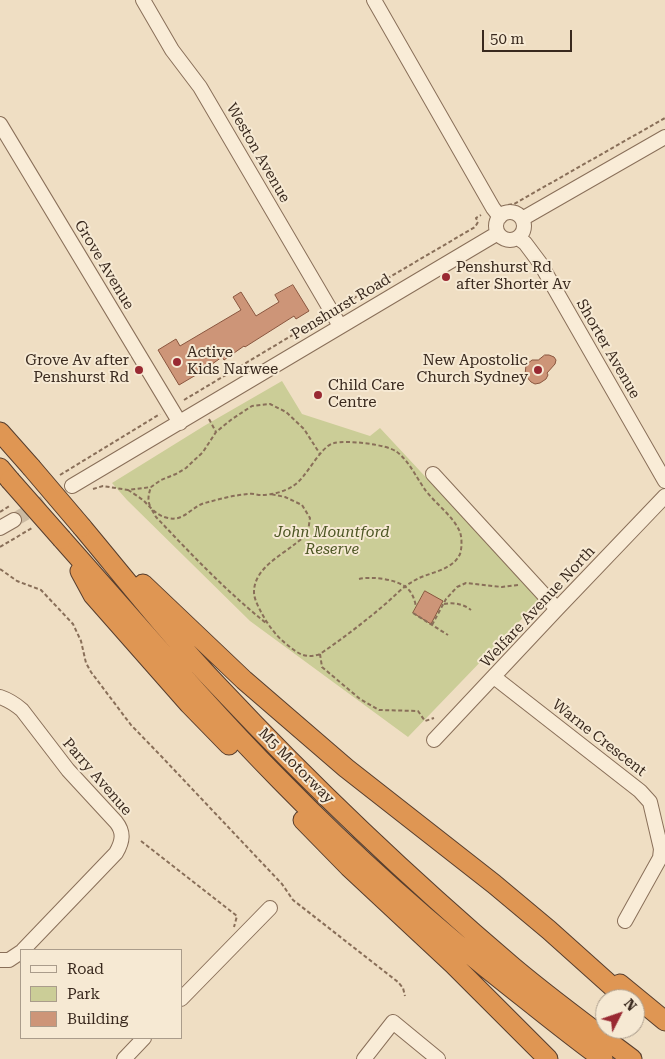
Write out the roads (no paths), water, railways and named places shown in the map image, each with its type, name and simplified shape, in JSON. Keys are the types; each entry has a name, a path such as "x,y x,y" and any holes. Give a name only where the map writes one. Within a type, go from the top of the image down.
{"highway":[{"name":"M5 Motorway","path":"0,432 214,682 349,819 444,907 515,968 632,1059"},
{"name":"M5 Motorway","path":"5,474 231,728 280,780 368,866 481,964 603,1059"},
{"path":"82,527 244,680 332,755 494,884 615,989"},
{"path":"62,539 93,595 189,704 348,867 453,964 548,1059"},
{"path":"549,930 665,1021"},
{"path":"645,1016 665,1036"}],"street":[{"name":"Weston Avenue","path":"143,0 172,50 200,87 340,326"},
{"path":"374,0 493,208 500,217"},
{"name":"Grove Avenue","path":"0,124 180,423"},
{"path":"522,219 665,137"},
{"path":"511,213 516,214 522,219 524,228 518,238 508,240 498,233 496,225 500,217 511,213"},
{"name":"Penshurst Road","path":"72,486 498,233"},
{"name":"Shorter Avenue","path":"518,238 525,243 540,263 665,481"},
{"path":"433,474 557,609"},
{"name":"Welfare Avenue North","path":"434,740 665,496"},
{"path":"0,528 14,520"},
{"name":"Warne Crescent","path":"494,677 640,791 650,802 661,849 660,858 624,921"},
{"name":"Parry Avenue","path":"0,697 8,699 22,710 68,770 116,822 122,833 120,846 116,852 24,949"},
{"path":"182,998 270,908"},
{"name":"Parry Avenue","path":"0,960 9,960 20,952"},
{"path":"364,1059 393,1022 438,1059"},
{"path":"124,1059 143,1039"}],"tunnel":[{"path":"14,520 72,486"}],"place":[{"name":"Penshurst Rd after Shorter Av","path":"446,277"},
{"name":"Active Kids Narwee","path":"177,362"},
{"name":"Grove Av after Penshurst Rd","path":"139,370"},
{"name":"New Apostolic Church Sydney","path":"538,370"},
{"name":"Child Care Centre","path":"318,395"}],"park label":[{"name":"John Mountford Reserve","path":"332,542"}]}
